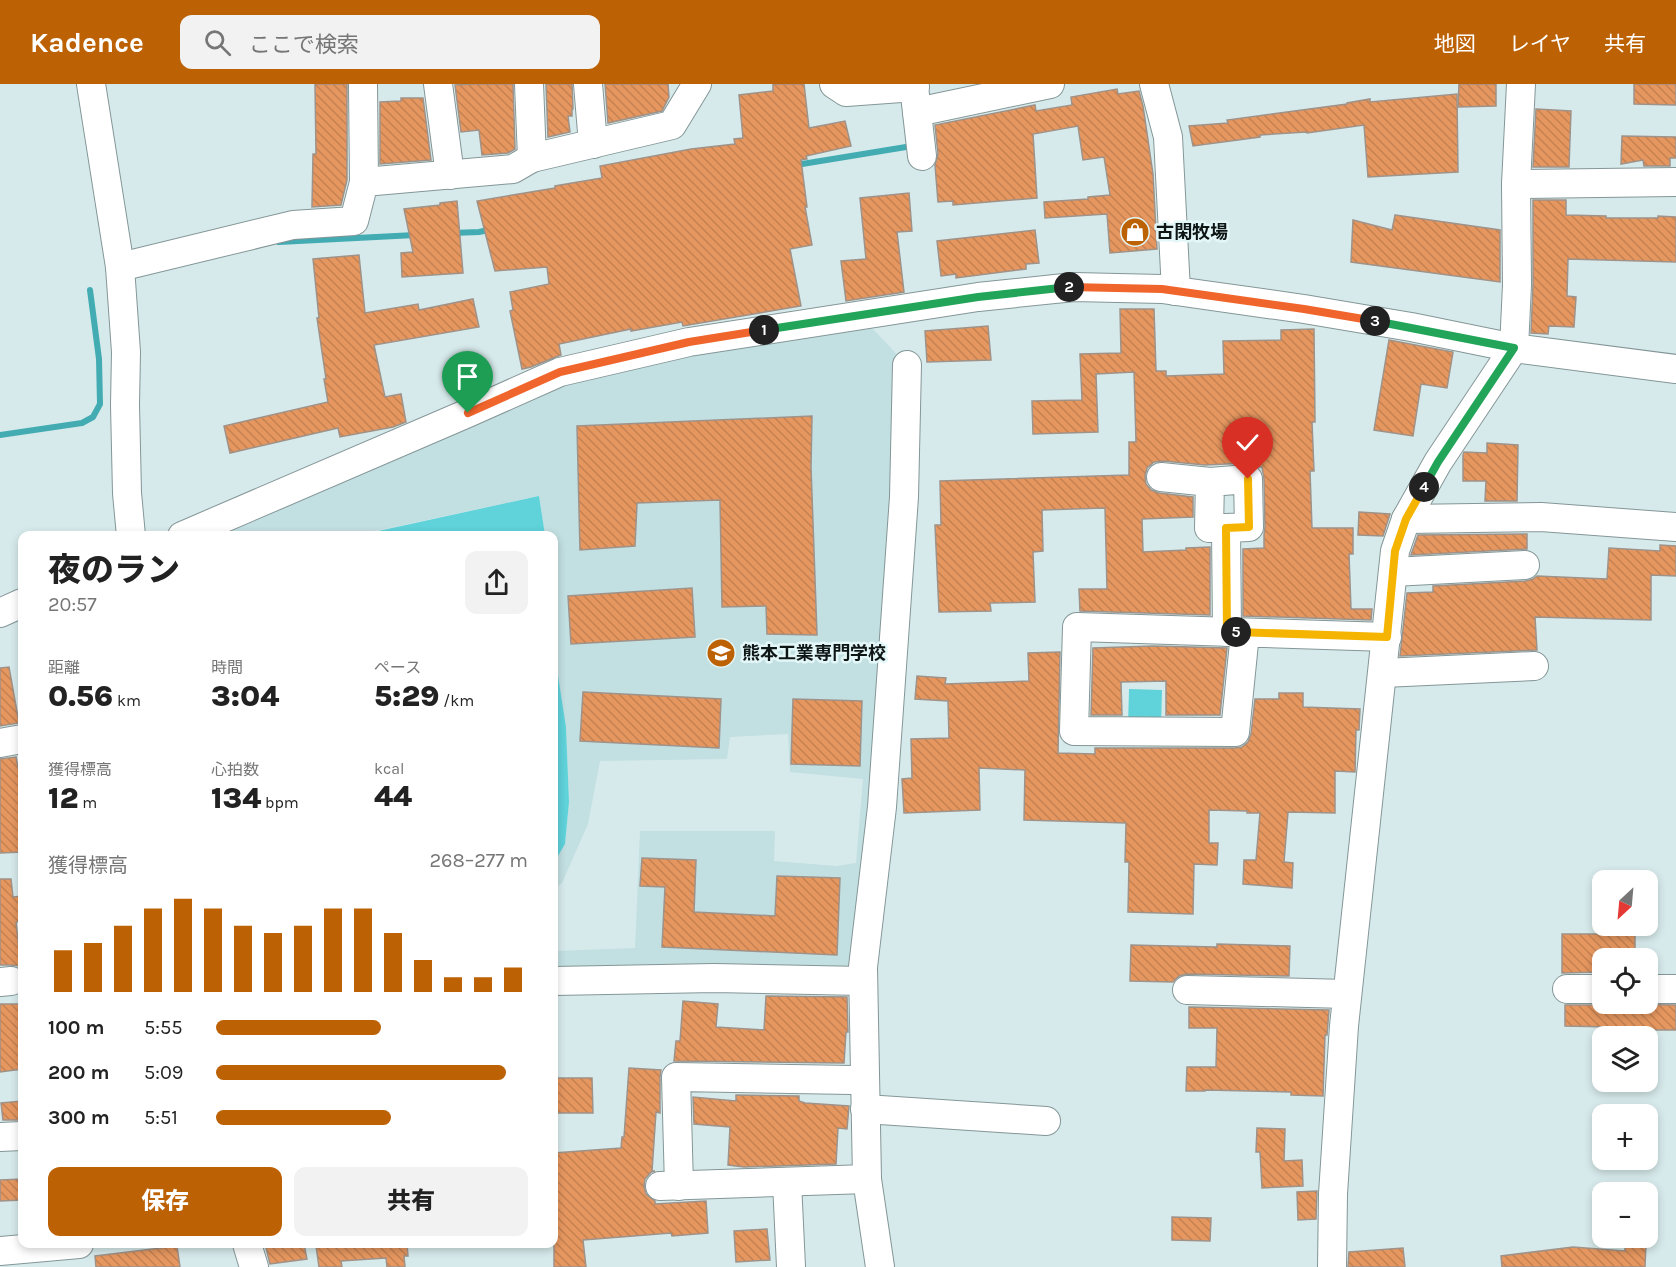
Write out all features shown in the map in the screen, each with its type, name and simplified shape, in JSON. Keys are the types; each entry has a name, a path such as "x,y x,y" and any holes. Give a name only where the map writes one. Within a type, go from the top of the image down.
{"street":[{"path":"91,84 120,267 126,352 126,460 131,531"},
{"path":"120,267 293,225 354,221 364,182 363,84"},
{"path":"438,84 450,175"},
{"path":"529,84 532,158"},
{"path":"588,84 593,144"},
{"path":"364,182 513,169 532,158 672,125 698,84"},
{"path":"834,84 846,92 915,95 1050,84"},
{"path":"1154,84 1168,137 1176,291"},
{"path":"1332,1267 1333,1194 1344,1026 1395,551 1406,519 1438,462 1514,348 1517,285 1516,184 1521,84"},
{"path":"915,95 922,156"},
{"path":"1516,184 1676,182"},
{"path":"194,531 560,372 689,342 978,297 1074,286 1176,291 1412,327 1514,348 1676,369"},
{"path":"880,1267 867,1179 863,967 883,795 904,497 907,364"},
{"path":"1161,477 1209,482 1248,479 1249,527 1209,528 1209,482"},
{"path":"1406,519 1541,517 1676,527"},
{"path":"1226,528 1236,632 1235,732 1074,731 1077,627 1236,632 1387,637"},
{"path":"1393,572 1526,565"},
{"path":"0,613 18,605"},
{"path":"1383,673 1534,666"},
{"path":"0,743 18,740"},
{"path":"558,981 714,978 863,981"},
{"path":"1567,989 1592,989"},
{"path":"1658,989 1676,989"},
{"path":"1187,990 1347,994"},
{"path":"852,1080 676,1077 669,1186 867,1179"},
{"path":"865,1108 1046,1121"},
{"path":"0,1137 18,1137"},
{"path":"788,1182 791,1267"},
{"path":"0,1251 40,1248"},
{"path":"249,1248 254,1267"}],"shaded area":[{"name":"熊本工業専門学校","path":"872,328 907,365 904,497 851,975 558,969 558,951 635,948 640,831 775,831 774,861 837,866 856,863 863,779 790,772 788,734 730,737 727,759 600,761 588,824 562,883 558,886 558,856 565,844 569,802 566,727 558,675 558,531 544,531 539,496 375,531 227,531 565,384 720,349","holes":["812,416 811,467 817,635 767,634 764,457 639,459 635,546 580,550 577,426","708,463 709,501 656,503 655,465","691,589 694,637 571,644 568,596","583,692 721,699 719,747 580,740","793,699 862,702 860,766 791,764"]},
{"path":"539,496 544,531 378,531"},
{"path":"558,675 566,727 569,802 565,844 558,856"},
{"path":"1129,689 1162,690 1161,726 1128,726"}],"building":[{"path":"315,84 347,84 347,180 341,205 312,207 313,154 316,154"},
{"path":"513,84 515,149 508,153 482,155 479,130 461,132 455,85"},
{"path":"546,84 572,84 573,109 572,116 568,116 570,132 548,137"},
{"path":"605,84 668,84 669,97 662,111 608,123"},
{"path":"773,84 804,84 809,128 845,121 851,146 806,156 807,159 801,160 807,207 805,207 812,245 790,249 801,306 683,326 682,322 631,331 631,329 559,344 561,355 522,369 510,311 513,310 510,292 549,284 547,267 495,271 477,201 602,178 600,166 691,149 735,144 734,139 743,138 739,95 773,91"},
{"path":"1459,84 1496,84 1496,106 1458,107"},
{"path":"1634,84 1676,84 1676,105 1634,104"},
{"path":"1117,89 1118,94 1139,91 1143,106 1153,174 1157,249 1110,253 1107,214 1045,218 1044,202 1110,195 1104,157 1083,160 1078,126 1033,134 1037,198 953,205 953,201 938,202 935,165 938,154 935,125 1035,105 1036,111 1072,105 1071,97"},
{"path":"1457,94 1458,172 1368,177 1364,125 1307,133 1260,135 1260,137 1193,146 1189,126 1228,123 1227,120 1370,99 1370,102"},
{"path":"401,98 423,98 431,160 380,164 380,102 401,101"},
{"path":"1536,109 1571,111 1569,167 1533,167"},
{"path":"1622,136 1676,137 1676,158 1670,158 1670,166 1644,166 1643,160 1621,164"},
{"path":"909,193 912,231 897,232 904,292 846,301 841,261 866,259 860,198"},
{"path":"1533,200 1566,200 1566,215 1606,216 1606,218 1676,217 1676,262 1568,259 1567,296 1576,297 1574,327 1549,326 1548,334 1531,333"},
{"path":"457,201 463,273 402,277 401,253 413,252 404,209"},
{"path":"1395,215 1500,230 1500,282 1351,262 1353,220 1392,230"},
{"path":"1035,230 1039,263 1026,264 1026,269 956,278 956,274 941,276 937,241"},
{"path":"359,255 365,313 418,304 419,310 473,299 479,327 374,345 385,397 401,394 406,422 393,427 340,437 338,428 230,453 224,426 328,402 317,318 319,318 313,259"},
{"path":"1120,309 1154,309 1156,371 1166,371 1166,376 1224,374 1223,341 1281,340 1281,330 1314,329 1315,422 1312,422 1314,471 1310,471 1312,528 1353,528 1353,554 1349,554 1351,609 1372,609 1371,620 1243,616 1243,549 1264,548 1262,467 1258,467 1255,463 1205,465 1163,461 1154,462 1147,468 1146,484 1151,490 1159,493 1193,497 1193,517 1142,519 1143,552 1210,547 1210,615 1080,611 1079,589 1107,589 1105,508 1042,510 1043,551 1033,552 1035,602 990,603 991,611 939,612 935,525 941,525 940,481 1129,475 1129,442 1136,442 1134,372 1096,374 1098,432 1033,434 1032,401 1082,400 1080,354 1121,353"},
{"path":"988,326 991,360 927,362 925,331"},
{"path":"1389,340 1453,352 1447,388 1421,384 1413,436 1374,430"},
{"path":"812,416 811,467 817,635 767,634 766,606 722,607 720,500 637,503 635,546 580,550 577,426"},
{"path":"1487,443 1518,445 1517,501 1485,501 1486,481 1463,481 1464,452 1487,453"},
{"path":"1359,512 1390,514 1383,536 1358,535"},
{"path":"1527,534 1527,549 1411,555 1418,535"},
{"path":"1660,545 1676,546 1676,576 1651,575 1651,620 1535,617 1537,650 1400,656 1407,593 1433,592 1433,586 1526,581 1537,576 1607,579 1609,548 1660,551"},
{"path":"692,588 695,637 571,644 568,596"},
{"path":"1154,646 1227,648 1220,715 1166,715 1166,681 1121,682 1122,715 1091,715 1093,648"},
{"path":"1060,652 1058,753 1095,754 1095,748 1242,747 1248,742 1251,734 1255,699 1279,699 1279,693 1303,693 1303,707 1360,709 1359,730 1356,730 1355,772 1335,771 1335,813 1288,812 1284,862 1293,863 1292,888 1243,884 1244,860 1256,860 1260,813 1209,810 1209,843 1218,843 1217,865 1194,864 1193,914 1128,912 1129,862 1125,862 1126,823 1024,820 1025,770 979,768 980,810 904,813 902,779 912,778 911,739 949,738 948,701 915,699 917,676 946,678 945,684 1029,681 1028,653"},
{"path":"9,667 18,723 0,726 0,668"},
{"path":"583,692 721,699 719,748 580,741"},
{"path":"793,699 862,701 860,766 791,764"},
{"path":"16,757 18,852 0,853 0,759"},
{"path":"642,858 696,860 694,912 775,916 777,876 840,878 837,955 662,947 665,887 640,886"},
{"path":"0,879 11,879 13,897 18,896 18,922 16,922 18,966 0,965"},
{"path":"1562,934 1635,936 1635,948 1592,948 1592,972 1562,973"},
{"path":"1217,944 1290,946 1289,976 1187,974 1179,976 1173,982 1130,981 1131,945 1217,947"},
{"path":"766,996 847,997 848,1032 846,1032 844,1063 674,1061 676,1041 680,1041 683,1001 718,1004 716,1027 764,1030"},
{"path":"0,1004 18,1004 18,1070 0,1072"},
{"path":"1565,1005 1592,1005 1592,1014 1658,1014 1658,1005 1676,1005 1676,1030 1658,1030 1658,1026 1565,1026"},
{"path":"1189,1007 1329,1010 1327,1035 1325,1035 1323,1096 1291,1095 1291,1092 1186,1091 1187,1067 1216,1067 1217,1028 1189,1028"},
{"path":"629,1068 661,1070 660,1113 656,1112 652,1171 655,1171 645,1179 646,1194 655,1201 655,1204 706,1201 708,1233 672,1236 671,1233 583,1240 586,1267 554,1267 554,1248 558,1248 558,1153 621,1148 622,1137 624,1137"},
{"path":"558,1078 592,1078 593,1113 558,1113"},
{"path":"736,1095 799,1096 799,1101 805,1103 849,1106 847,1129 838,1128 836,1164 744,1167 728,1165 730,1127 694,1124 693,1097 736,1101"},
{"path":"18,1101 18,1120 3,1120 1,1103"},
{"path":"1257,1128 1285,1129 1284,1161 1302,1160 1303,1186 1262,1188 1260,1152 1256,1152"},
{"path":"18,1179 18,1200 0,1201 0,1180"},
{"path":"1317,1191 1316,1219 1298,1220 1297,1192"},
{"path":"1172,1217 1211,1218 1210,1241 1172,1240"},
{"path":"767,1229 770,1260 736,1262 734,1231"},
{"path":"1573,1247 1625,1251 1625,1248 1646,1248 1645,1267 1502,1267 1501,1256"},
{"path":"177,1248 180,1267 96,1267 95,1256"},
{"path":"266,1248 305,1248 307,1259 270,1264"},
{"path":"316,1248 407,1248 408,1256 404,1256 405,1267 387,1267 386,1258 341,1261 342,1267 319,1267"},
{"path":"1403,1248 1405,1267 1348,1267 1349,1252"}],"waterway":[{"path":"796,165 906,147"},
{"path":"452,233 493,229"},
{"path":"279,242 415,235"},
{"path":"0,435 82,423 93,417 100,404 99,359 90,290"}],"place":[{"name":"古閑牧場","path":"1135,232"},
{"name":"熊本工業専門学校","path":"721,653"}],"route":[{"path":"468,413 560,372 689,342 978,297 1074,286 1162,289 1304,309 1412,327 1514,348 1438,462 1406,519 1395,551 1387,637 1227,632 1226,528 1249,527 1248,479"}]}
